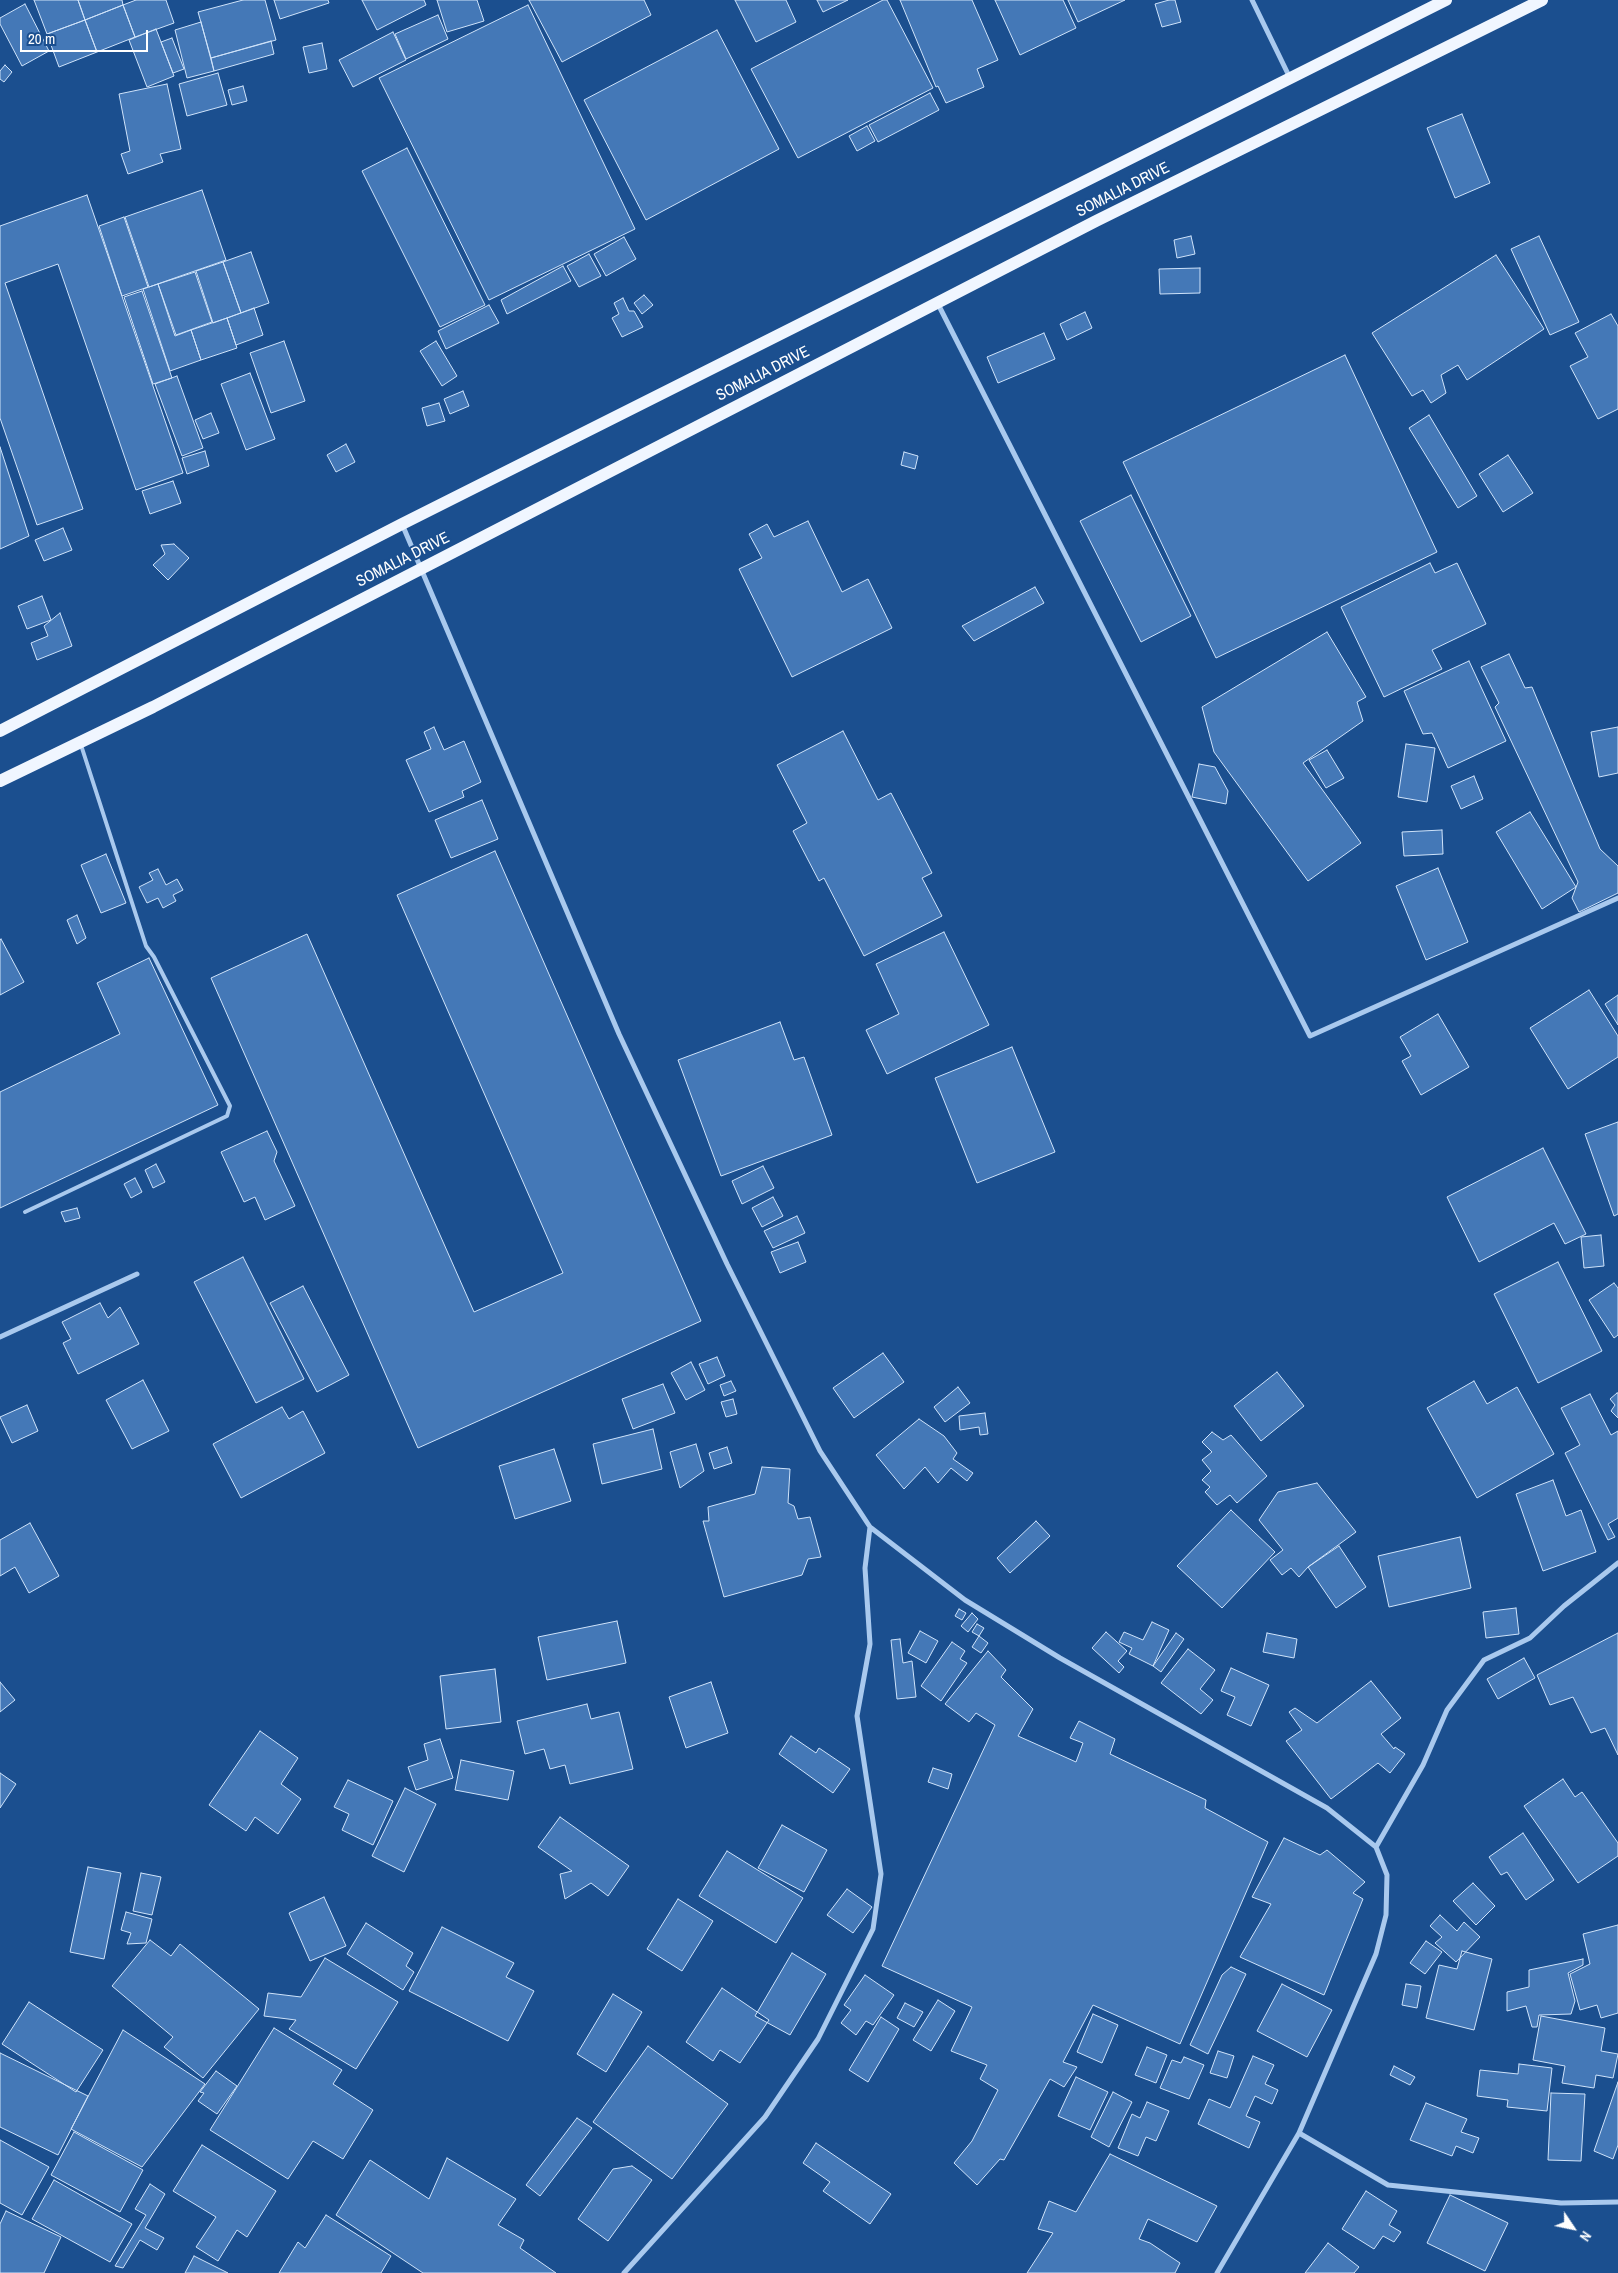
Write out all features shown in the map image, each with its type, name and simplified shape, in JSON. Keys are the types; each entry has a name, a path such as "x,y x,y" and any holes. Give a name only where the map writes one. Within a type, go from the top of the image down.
{"main road":[{"name":"SOMALIA DRIVE","path":"0,731 402,524 1446,0"},
{"name":"SOMALIA DRIVE","path":"0,781 153,707 1096,221 1542,0"}],"street":[{"path":"1252,0 1290,78"},
{"path":"938,303 1310,1036 1618,898"},
{"path":"402,524 620,1034 714,1238 820,1451 870,1526 965,1600 1060,1658 1327,1808 1376,1847 1387,1875 1386,1915 1376,1954 1300,2133 1217,2273"},
{"path":"0,1337 137,1274"},
{"path":"624,2273 764,2117 818,2039 873,1929 881,1874 856,1716 870,1644 865,1568 870,1526"},
{"path":"1376,1847 1423,1765 1447,1710 1484,1660 1530,1638 1564,1606 1618,1563"},
{"path":"1300,2133 1388,2185 1561,2203 1618,2202"}],"lane":[{"path":"25,1212 226,1116 230,1106 154,957 146,946 80,742"}],"building":[{"path":"34,0 78,0 85,20 47,34"},
{"path":"78,0 122,0 123,5 85,20"},
{"path":"136,0 166,0 174,23 135,37 123,5"},
{"path":"243,0 265,0 276,40 211,58 198,12"},
{"path":"274,0 328,0 329,3 280,19"},
{"path":"362,0 424,0 426,5 377,30"},
{"path":"437,0 477,0 484,21 447,32"},
{"path":"529,0 644,0 651,15 562,62"},
{"path":"735,0 786,0 796,22 756,42"},
{"path":"817,0 848,0 823,12"},
{"path":"883,0 887,0 933,88 798,158 751,69"},
{"path":"900,0 972,0 998,60 977,69 984,87 946,103 938,86 936,87"},
{"path":"995,0 1063,0 1076,28 1020,55"},
{"path":"1068,0 1125,0 1078,22"},
{"path":"1175,0 1181,22 1162,27 1155,4"},
{"path":"25,4 49,51 22,66 0,24 0,18"},
{"path":"123,5 135,37 97,52 85,20"},
{"path":"528,5 635,229 489,300 379,78"},
{"path":"438,15 448,39 406,59 395,34"},
{"path":"85,20 97,52 59,67 47,34"},
{"path":"201,22 214,71 187,78 175,30"},
{"path":"156,29 174,76 147,87 129,40"},
{"path":"717,30 779,149 646,220 584,100"},
{"path":"393,32 406,60 353,87 339,60"},
{"path":"172,38 184,69 173,73 161,42"},
{"path":"271,41 274,54 214,71 211,58"},
{"path":"322,43 327,69 309,73 303,47"},
{"path":"5,65 12,72 4,82 0,79 0,71"},
{"path":"218,73 227,105 187,116 179,84"},
{"path":"167,84 181,149 160,154 163,162 128,174 121,154 130,151 119,94"},
{"path":"243,86 247,101 232,105 228,90"},
{"path":"930,93 939,110 878,142 869,125"},
{"path":"1462,114 1490,183 1455,198 1427,128"},
{"path":"867,126 875,141 857,151 849,136"},
{"path":"407,148 485,305 440,327 362,171"},
{"path":"202,190 226,260 149,287 125,217"},
{"path":"87,195 183,473 136,490 58,264 5,283 83,509 37,525 0,418 0,226"},
{"path":"124,217 148,287 122,296 99,226"},
{"path":"1191,236 1195,254 1177,258 1174,240"},
{"path":"1539,236 1579,322 1550,335 1511,249"},
{"path":"624,237 636,259 606,276 594,254"},
{"path":"251,252 269,303 241,313 223,262"},
{"path":"589,254 601,276 579,287 567,266"},
{"path":"1496,255 1544,329 1467,380 1458,365 1441,375 1446,393 1431,403 1423,390 1412,396 1372,333"},
{"path":"223,262 241,313 213,323 196,271"},
{"path":"563,266 571,281 507,314 501,300"},
{"path":"1200,268 1200,293 1160,294 1159,269"},
{"path":"195,272 212,322 176,335 158,284"},
{"path":"158,284 175,336 191,330 201,360 170,371 143,289"},
{"path":"142,291 172,378 153,384 124,297"},
{"path":"644,295 653,305 642,314 634,303"},
{"path":"623,298 629,311 634,311 643,327 622,337 612,318 619,314 614,303"},
{"path":"489,305 499,323 446,349 438,331"},
{"path":"254,308 263,335 236,345 227,318"},
{"path":"1085,312 1092,328 1067,340 1060,324"},
{"path":"1611,314 1618,326 1618,409 1598,419 1570,366 1588,357 1575,333"},
{"path":"227,318 237,348 201,360 191,330"},
{"path":"1044,333 1055,359 998,383 987,357"},
{"path":"284,341 305,401 271,413 250,353"},
{"path":"436,341 457,376 442,386 420,351"},
{"path":"1345,355 1437,552 1216,658 1123,462"},
{"path":"250,373 275,439 246,450 221,384"},
{"path":"177,376 203,448 182,456 155,384"},
{"path":"463,391 469,406 450,414 444,399"},
{"path":"439,403 445,421 427,426 422,408"},
{"path":"211,413 219,433 203,439 195,420"},
{"path":"1429,415 1477,496 1458,508 1409,428"},
{"path":"346,444 355,462 336,472 327,455"},
{"path":"0,447 29,536 0,549"},
{"path":"205,451 209,466 187,474 182,458"},
{"path":"904,452 918,456 915,469 901,465"},
{"path":"1508,455 1533,493 1503,512 1479,474"},
{"path":"173,481 181,503 150,514 142,491"},
{"path":"1131,495 1191,616 1141,642 1080,521"},
{"path":"808,521 842,592 868,579 892,628 792,677 739,569 762,558 749,534 767,524 774,537"},
{"path":"63,528 72,550 44,561 35,540"},
{"path":"174,544 189,558 168,580 153,565 165,554 161,545"},
{"path":"1430,563 1435,573 1457,563 1486,624 1432,650 1442,669 1384,697 1341,607"},
{"path":"1035,587 1044,603 974,641 962,626"},
{"path":"42,596 51,620 27,629 18,606"},
{"path":"60,613 72,646 37,660 31,643 48,636 44,626"},
{"path":"1327,632 1366,697 1357,702 1363,721 1303,763 1361,843 1308,881 1214,752 1202,707"},
{"path":"1509,654 1525,688 1532,687 1600,849 1618,866 1618,893 1579,912 1572,898 1578,882 1495,707 1499,703 1481,667"},
{"path":"1469,661 1506,741 1448,768 1432,733 1423,734 1404,691"},
{"path":"434,727 444,750 464,741 481,782 462,791 464,797 429,812 406,760 431,749 424,732"},
{"path":"1618,727 1618,773 1599,777 1591,732"},
{"path":"843,731 878,800 891,793 932,873 922,878 942,916 864,956 824,878 819,881 793,831 807,823 777,765"},
{"path":"1406,744 1435,748 1427,802 1398,797"},
{"path":"1327,750 1344,778 1326,788 1309,760"},
{"path":"1199,764 1215,767 1228,791 1226,804 1192,797"},
{"path":"1474,776 1483,799 1461,809 1451,786"},
{"path":"482,800 498,839 451,858 435,820"},
{"path":"1530,812 1576,887 1542,909 1496,832"},
{"path":"1442,830 1443,854 1404,856 1402,832"},
{"path":"495,851 701,1321 418,1448 211,978 307,934 474,1312 563,1273 397,895"},
{"path":"106,854 126,903 101,913 81,865"},
{"path":"1438,868 1468,942 1426,960 1396,886"},
{"path":"158,869 166,885 177,879 183,890 173,895 176,901 163,908 158,898 147,903 139,887 153,880 149,873"},
{"path":"77,915 86,938 77,944 67,920"},
{"path":"944,932 989,1025 887,1074 866,1030 899,1014 876,964"},
{"path":"0,940 24,982 0,995"},
{"path":"149,958 218,1105 0,1208 0,1092 120,1034 97,983"},
{"path":"1589,990 1618,1036 1618,1057 1568,1089 1530,1028"},
{"path":"1618,995 1618,1025 1605,1004"},
{"path":"1438,1014 1469,1067 1421,1095 1402,1061 1411,1056 1400,1037"},
{"path":"780,1022 794,1060 804,1057 832,1135 721,1176 678,1060"},
{"path":"1012,1047 1055,1152 977,1183 935,1078"},
{"path":"1618,1122 1618,1214 1614,1216 1585,1134"},
{"path":"267,1131 277,1152 274,1161 295,1206 265,1220 255,1197 244,1202 221,1152"},
{"path":"1543,1148 1586,1234 1565,1244 1554,1223 1479,1262 1447,1197"},
{"path":"156,1164 165,1182 153,1188 145,1170"},
{"path":"763,1166 774,1188 742,1204 732,1181"},
{"path":"135,1178 142,1192 131,1198 124,1184"},
{"path":"773,1197 783,1216 762,1227 752,1208"},
{"path":"77,1208 80,1218 65,1222 61,1212"},
{"path":"797,1216 805,1233 773,1248 764,1231"},
{"path":"1601,1235 1604,1266 1584,1268 1581,1237"},
{"path":"798,1242 806,1262 780,1273 771,1252"},
{"path":"243,1257 304,1379 256,1403 194,1282"},
{"path":"1558,1262 1602,1351 1538,1383 1494,1294"},
{"path":"1614,1283 1618,1288 1618,1335 1614,1338 1589,1300"},
{"path":"303,1286 349,1375 317,1392 270,1303"},
{"path":"100,1303 108,1318 120,1307 139,1344 78,1374 63,1343 71,1339 62,1322"},
{"path":"883,1353 904,1382 854,1418 833,1388"},
{"path":"717,1357 725,1376 708,1384 699,1364"},
{"path":"691,1362 705,1390 686,1400 671,1373"},
{"path":"1277,1372 1304,1406 1261,1441 1234,1406"},
{"path":"143,1380 169,1431 132,1449 106,1400"},
{"path":"731,1381 736,1391 724,1396 720,1385"},
{"path":"1474,1381 1487,1404 1517,1387 1554,1454 1477,1498 1427,1408"},
{"path":"663,1384 675,1413 633,1429 622,1399"},
{"path":"958,1387 970,1403 945,1422 934,1407"},
{"path":"1617,1393 1618,1418 1611,1411 1615,1405 1610,1399"},
{"path":"1590,1394 1611,1435 1618,1431 1618,1518 1608,1524 1615,1537 1608,1540 1565,1453 1580,1445 1561,1408"},
{"path":"733,1399 737,1414 726,1417 721,1402"},
{"path":"27,1405 38,1431 12,1443 0,1417"},
{"path":"282,1407 289,1419 303,1411 325,1453 241,1498 213,1444"},
{"path":"985,1413 988,1434 980,1435 979,1427 960,1430 959,1416"},
{"path":"919,1419 944,1436 957,1453 953,1459 973,1473 967,1481 951,1468 938,1483 925,1467 904,1489 876,1455"},
{"path":"653,1429 662,1469 602,1484 593,1444"},
{"path":"1212,1432 1223,1440 1231,1435 1267,1476 1237,1503 1230,1495 1217,1505 1205,1492 1210,1487 1202,1480 1211,1471 1202,1460 1212,1452 1202,1442"},
{"path":"696,1444 704,1471 680,1488 670,1452"},
{"path":"727,1447 732,1463 714,1469 709,1453"},
{"path":"554,1449 571,1501 515,1519 499,1466"},
{"path":"762,1467 790,1469 788,1503 794,1506 798,1519 810,1517 821,1557 808,1559 802,1575 724,1597 703,1521 709,1521 708,1507 755,1494"},
{"path":"1553,1480 1566,1516 1581,1510 1596,1552 1543,1571 1516,1494"},
{"path":"1317,1483 1356,1532 1308,1567 1299,1577 1291,1568 1282,1575 1270,1560 1283,1550 1259,1520 1278,1492"},
{"path":"1231,1510 1275,1552 1222,1608 1177,1566"},
{"path":"1036,1521 1050,1536 1010,1573 997,1558"},
{"path":"30,1523 59,1576 29,1593 15,1567 0,1576 0,1540"},
{"path":"1460,1537 1471,1588 1389,1607 1378,1556"},
{"path":"1339,1546 1366,1587 1336,1608 1308,1567"},
{"path":"1516,1608 1519,1634 1486,1638 1483,1612"},
{"path":"959,1609 966,1613 962,1620 955,1616"},
{"path":"972,1613 978,1619 968,1632 961,1626"},
{"path":"617,1621 626,1663 547,1680 538,1637"},
{"path":"1152,1622 1169,1630 1153,1666 1129,1654 1132,1648 1119,1642 1124,1632 1143,1640"},
{"path":"977,1624 984,1628 979,1636 972,1632"},
{"path":"920,1631 938,1641 926,1663 908,1653"},
{"path":"1106,1632 1127,1651 1118,1661 1124,1667 1119,1673 1092,1648"},
{"path":"1176,1633 1184,1639 1161,1672 1153,1666"},
{"path":"1267,1633 1297,1639 1294,1658 1263,1652"},
{"path":"1618,1633 1618,1755 1605,1728 1591,1733 1573,1697 1550,1705 1537,1675"},
{"path":"979,1636 988,1643 981,1653 972,1647"},
{"path":"900,1639 903,1663 912,1661 916,1697 897,1699 891,1640"},
{"path":"952,1642 965,1651 960,1659 967,1663 941,1701 921,1686"},
{"path":"1188,1649 1215,1670 1200,1689 1213,1700 1201,1714 1161,1683"},
{"path":"988,1651 1006,1670 1001,1677 1033,1709 1018,1736 1076,1762 1083,1743 1070,1738 1079,1721 1115,1739 1110,1754 1206,1800 1205,1808 1268,1842 1180,2044 1093,2005 1063,2062 1077,2067 1064,2087 1050,2079 1004,2160 1000,2159 977,2185 954,2163 972,2141 998,2090 980,2079 987,2065 951,2051 972,2007 882,1966 995,1725 976,1713 969,1722 945,1704"},
{"path":"1524,1658 1535,1678 1498,1699 1487,1679"},
{"path":"1231,1668 1269,1685 1251,1726 1227,1715 1235,1697 1221,1691"},
{"path":"495,1669 501,1722 446,1729 440,1676"},
{"path":"1371,1681 1401,1718 1381,1734 1394,1749 1395,1747 1405,1754 1390,1773 1378,1763 1331,1799 1286,1741 1302,1730 1289,1712 1295,1708 1317,1723"},
{"path":"0,1682 15,1700 0,1712"},
{"path":"711,1682 728,1733 686,1748 669,1697"},
{"path":"587,1704 591,1719 619,1712 633,1769 570,1784 565,1765 550,1769 544,1749 525,1754 517,1721"},
{"path":"260,1731 298,1758 281,1784 301,1799 278,1834 255,1817 246,1831 209,1805"},
{"path":"791,1736 816,1753 819,1748 850,1769 833,1793 779,1754"},
{"path":"440,1739 453,1778 416,1790 408,1767 428,1760 424,1744"},
{"path":"461,1760 514,1771 508,1800 455,1790"},
{"path":"933,1768 952,1774 948,1789 928,1782"},
{"path":"0,1773 16,1784 0,1808"},
{"path":"1563,1779 1575,1797 1582,1792 1618,1843 1618,1856 1578,1883 1524,1806"},
{"path":"348,1780 393,1801 373,1845 342,1830 349,1814 334,1807"},
{"path":"405,1788 436,1804 404,1872 372,1856"},
{"path":"560,1817 629,1866 608,1896 591,1883 565,1899 560,1874 572,1871 538,1847"},
{"path":"782,1825 827,1850 804,1892 758,1868"},
{"path":"1523,1833 1554,1880 1526,1900 1507,1872 1501,1875 1489,1857"},
{"path":"1284,1838 1320,1855 1327,1850 1365,1882 1353,1893 1363,1899 1324,1995 1240,1957 1271,1904 1252,1897"},
{"path":"727,1851 803,1898 776,1943 699,1896"},
{"path":"88,1867 121,1873 104,1959 70,1952"},
{"path":"141,1873 161,1877 152,1915 133,1911"},
{"path":"1473,1883 1495,1906 1476,1925 1453,1901"},
{"path":"847,1889 872,1907 853,1933 827,1915"},
{"path":"324,1897 346,1946 310,1961 289,1913"},
{"path":"678,1899 713,1921 682,1971 647,1949"},
{"path":"126,1912 152,1919 146,1943 127,1944 131,1933 121,1930"},
{"path":"1440,1915 1457,1931 1464,1922 1480,1937 1456,1962 1435,1943 1442,1937 1430,1926"},
{"path":"366,1923 413,1953 406,1966 414,1972 403,1990 347,1954"},
{"path":"1618,1925 1618,2013 1601,2018 1597,2005 1580,2010 1570,1974 1590,1964 1583,1934"},
{"path":"442,1927 514,1963 506,1977 534,1991 508,2041 409,1991"},
{"path":"150,1940 171,1956 180,1944 259,2009 203,2078 164,2047 173,2037 112,1986"},
{"path":"1426,1941 1442,1952 1425,1974 1410,1963"},
{"path":"1462,1951 1492,1959 1474,2030 1426,2018 1439,1965 1457,1969"},
{"path":"792,1953 826,1974 790,2035 755,2016"},
{"path":"325,1958 398,2002 356,2069 289,2029 296,2020 264,2016 268,1993 301,1997"},
{"path":"1583,1959 1583,1965 1568,1973 1575,2001 1571,2014 1539,2015 1537,2027 1532,2027 1526,2006 1507,2011 1507,1992 1529,1987 1529,1970"},
{"path":"1231,1967 1246,1974 1208,2054 1190,2045 1222,1975"},
{"path":"865,1975 894,1995 873,2025 866,2021 856,2035 841,2023 851,2010 844,2005"},
{"path":"1282,1984 1332,2010 1307,2057 1257,2031"},
{"path":"1406,1984 1421,1986 1417,2008 1402,2005"},
{"path":"722,1988 769,2020 740,2063 720,2050 713,2061 686,2042"},
{"path":"613,1994 642,2012 606,2072 577,2054"},
{"path":"938,2000 955,2011 931,2051 913,2040"},
{"path":"29,2002 103,2050 76,2092 2,2044"},
{"path":"905,2003 923,2012 914,2027 897,2018"},
{"path":"1093,2014 1118,2025 1102,2063 1077,2052"},
{"path":"1541,2016 1605,2028 1601,2051 1618,2054 1613,2078 1596,2075 1594,2088 1562,2083 1565,2066 1533,2060"},
{"path":"881,2017 899,2029 868,2082 849,2070"},
{"path":"274,2028 342,2070 333,2084 373,2110 343,2159 313,2141 288,2179 210,2130"},
{"path":"123,2030 205,2084 142,2167 71,2129"},
{"path":"648,2046 728,2104 672,2179 593,2122"},
{"path":"1147,2047 1167,2055 1156,2083 1135,2075"},
{"path":"1218,2051 1234,2056 1227,2078 1210,2073"},
{"path":"0,2053 88,2096 58,2155 0,2127"},
{"path":"1253,2056 1274,2065 1265,2084 1278,2090 1272,2104 1255,2096 1246,2116 1260,2122 1249,2148 1198,2124 1209,2099 1230,2108"},
{"path":"1184,2057 1204,2065 1189,2099 1160,2088 1172,2060 1181,2063"},
{"path":"1519,2064 1552,2068 1547,2111 1507,2107 1508,2100 1477,2096 1480,2070 1518,2074"},
{"path":"1394,2066 1415,2077 1410,2085 1390,2075"},
{"path":"216,2071 237,2086 217,2114 198,2101 204,2093 200,2092"},
{"path":"1076,2077 1108,2092 1090,2130 1058,2116"},
{"path":"1618,2082 1618,2145 1613,2159 1594,2151"},
{"path":"1113,2092 1132,2102 1109,2147 1091,2137"},
{"path":"1551,2093 1585,2094 1581,2161 1548,2160"},
{"path":"1147,2102 1169,2111 1156,2141 1146,2137 1138,2156 1118,2148 1132,2114 1140,2118"},
{"path":"1426,2103 1467,2119 1461,2132 1479,2138 1473,2153 1456,2146 1452,2156 1410,2140"},
{"path":"577,2118 592,2128 540,2196 526,2185"},
{"path":"74,2132 143,2170 120,2212 51,2175"},
{"path":"0,2140 49,2167 22,2215 0,2203"},
{"path":"816,2143 891,2194 870,2224 823,2191 830,2182 803,2163"},
{"path":"202,2145 276,2191 247,2237 237,2230 218,2261 196,2247 216,2217 173,2191"},
{"path":"1110,2154 1217,2206 1197,2242 1148,2219 1139,2239 1150,2243 1180,2263 1175,2273 1027,2273 1053,2233 1038,2229 1049,2201 1076,2212"},
{"path":"447,2158 516,2199 498,2225 524,2240 520,2248 556,2273 423,2273 336,2215 370,2160 429,2199"},
{"path":"632,2166 652,2180 608,2241 578,2219 613,2169"},
{"path":"54,2180 132,2224 110,2262 32,2219"},
{"path":"150,2184 165,2194 145,2228 164,2238 157,2250 140,2240 123,2268 115,2266 146,2215 135,2209"},
{"path":"1366,2191 1397,2211 1389,2225 1401,2232 1394,2242 1383,2236 1374,2249 1342,2229"},
{"path":"1450,2195 1508,2223 1485,2271 1427,2243"},
{"path":"6,2211 61,2237 44,2273 0,2273 0,2224"},
{"path":"326,2215 391,2256 381,2273 279,2273 298,2242 305,2248"},
{"path":"1328,2243 1359,2267 1354,2273 1305,2273"},
{"path":"194,2256 228,2273 185,2273"}]}
